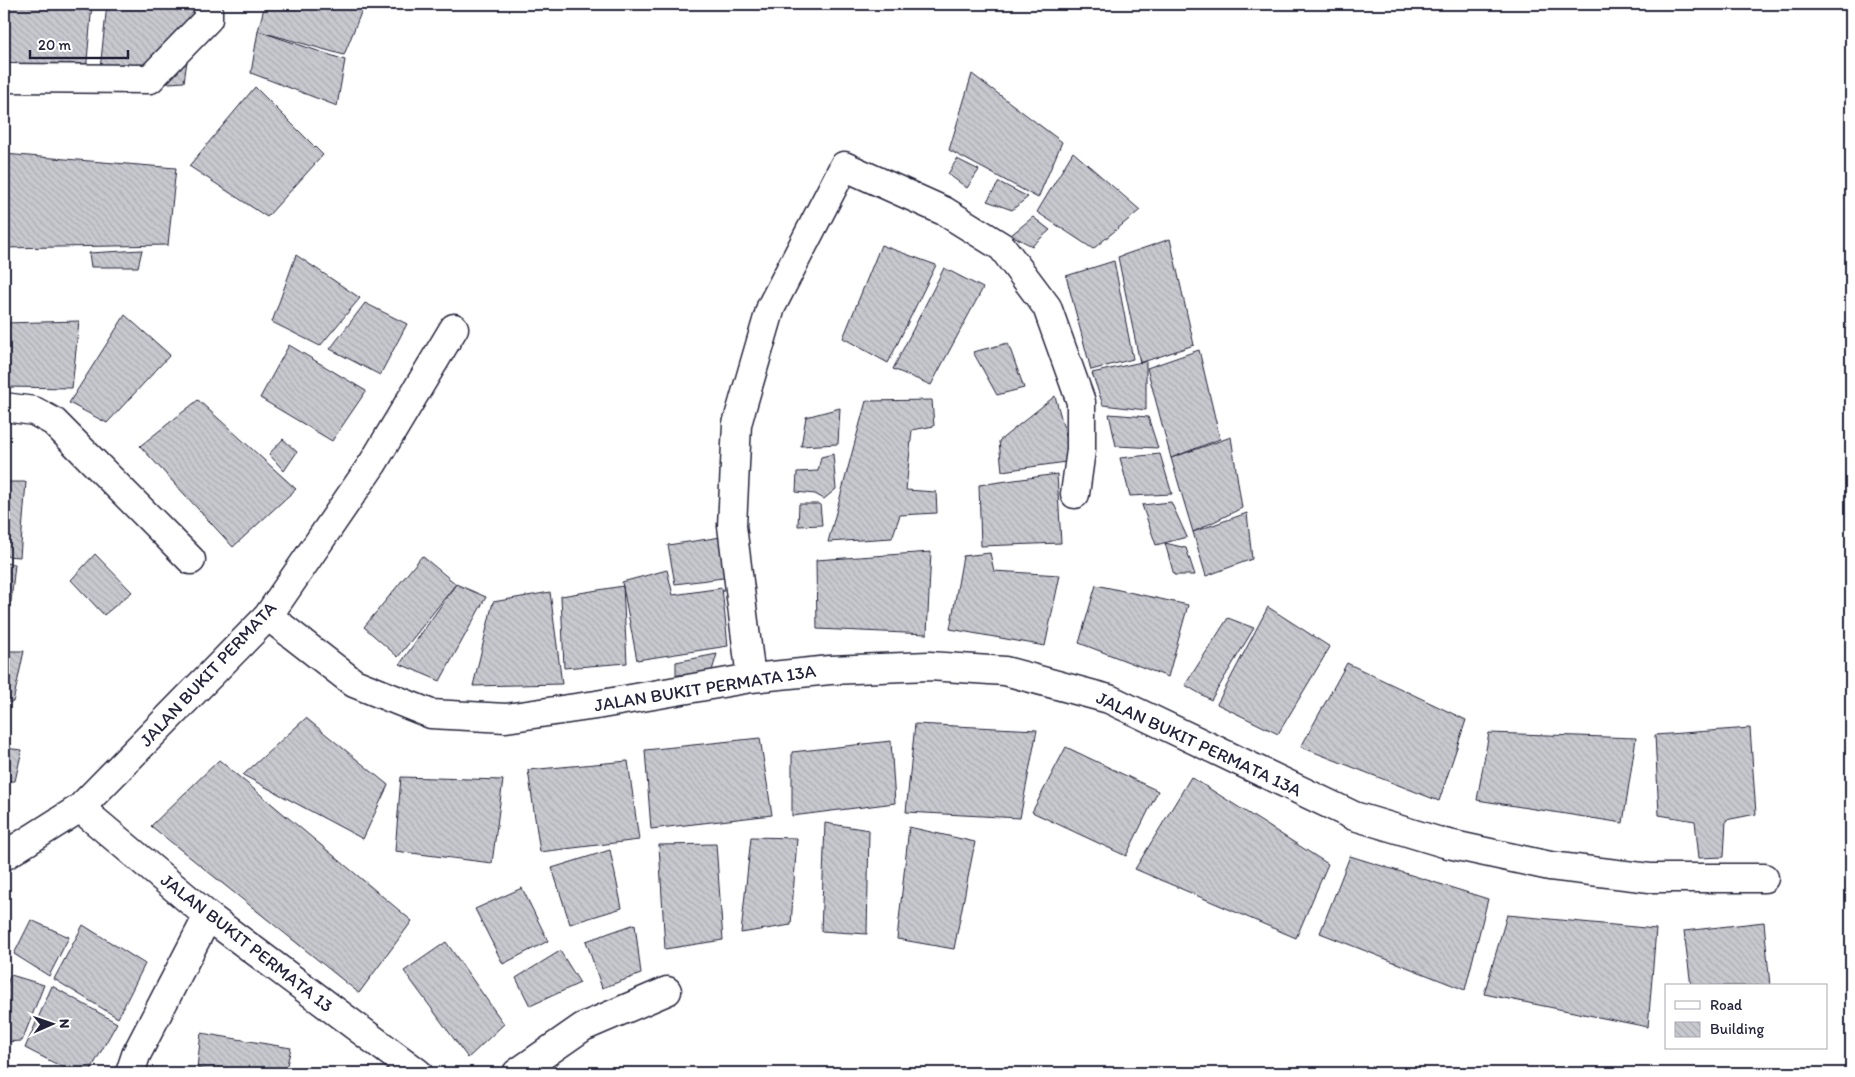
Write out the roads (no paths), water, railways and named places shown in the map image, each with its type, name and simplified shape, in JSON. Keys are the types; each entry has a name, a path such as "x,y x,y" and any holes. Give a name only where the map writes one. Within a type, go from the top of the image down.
{"street":[{"path":"4,78 150,79 208,18 208,4"},
{"path":"751,678 732,526 737,424 771,307 844,166 944,212 1002,246 1047,307 1081,402 1081,450 1075,494"},
{"name":"JALAN BUKIT PERMATA","path":"4,856 80,808 268,616 373,463 454,328"},
{"path":"4,407 34,411 54,422 191,560"},
{"name":"JALAN BUKIT PERMATA 13A","path":"268,616 354,683 431,714 506,718 596,705 751,678 830,670 929,666 1005,671 1109,699 1354,816 1444,843 1550,866 1650,878 1764,878"},
{"name":"JALAN BUKIT PERMATA 13","path":"80,808 208,916 418,1073"},
{"path":"130,1073 136,1055 208,916"},
{"path":"517,1073 583,1027 667,991"}]}
